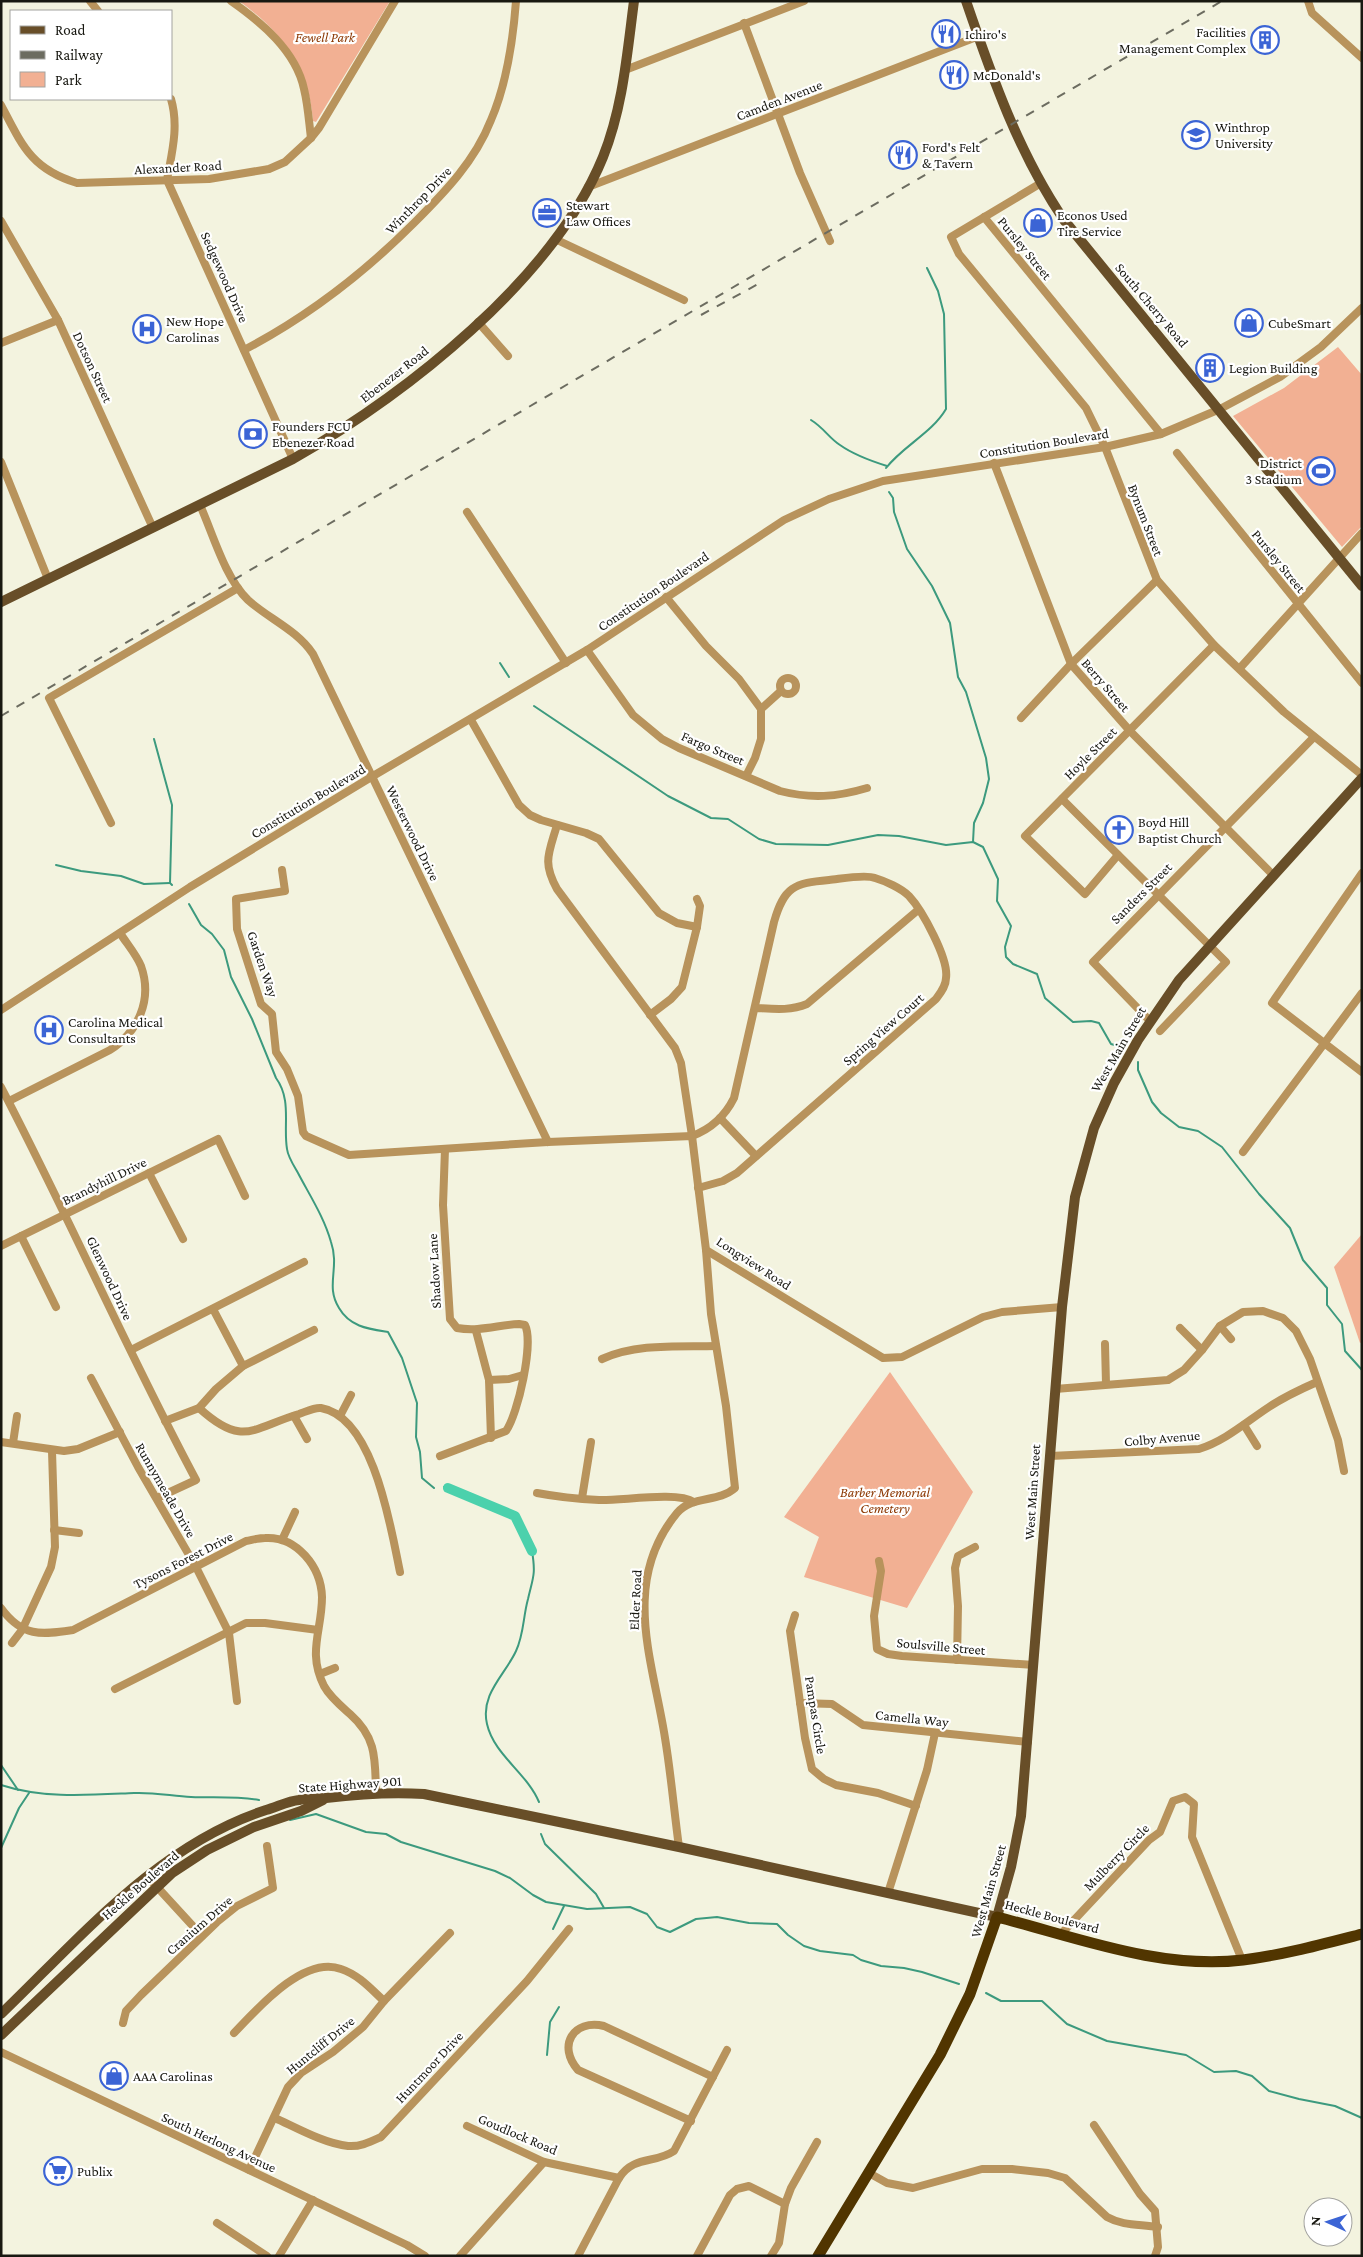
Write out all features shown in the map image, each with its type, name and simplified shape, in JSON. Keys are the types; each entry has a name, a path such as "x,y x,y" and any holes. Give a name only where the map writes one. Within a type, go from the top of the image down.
{"highway":[{"name":"Heckle Boulevard","path":"997,1917 1129,1952 1196,1961 1242,1960 1288,1952 1362,1934"},
{"name":"West Main Street","path":"818,2256 929,2074 957,2021 978,1972 997,1917"}],"main road":[{"name":"Ebenezer Road","path":"1,602 293,459 321,443 381,403 428,367 478,322 523,277 578,208 602,158 619,107 634,1"},
{"name":"South Cherry Road","path":"966,1 1012,125 1041,184 1064,220 1362,586"},
{"name":"West Main Street","path":"997,1917 1017,1842 1028,1742 1062,1307 1071,1223 1087,1151 1114,1082 1150,1021 1180,980 1362,777"},
{"name":"State Highway 901","path":"1,2014 126,1894 166,1861 201,1838 249,1816 298,1800 376,1793 424,1794 679,1847"},
{"name":"Heckle Boulevard","path":"1,2035 172,1873 207,1850 254,1827 301,1811 326,1798"},
{"name":"Heckle Boulevard","path":"679,1847 997,1917"}],"street":[{"path":"232,1 255,18 270,33 292,61 304,88 311,138"},
{"name":"Alexander Road","path":"1,105 29,154 42,167 60,177 77,183 97,184 209,179 269,169 285,162 311,138 395,1"},
{"name":"Winthrop Drive","path":"244,350 298,320 353,280 420,218 461,173 482,139 498,102 508,58 516,1"},
{"path":"625,70 804,1"},
{"path":"1308,1 1312,14 1362,58"},
{"path":"744,23 798,169 830,241"},
{"name":"Camden Avenue","path":"588,187 979,36"},
{"path":"167,180 175,130 175,112 171,100"},
{"name":"Sedgewood Drive","path":"167,180 293,459"},
{"path":"984,218 1041,184"},
{"name":"Bynum Street","path":"984,218 951,237 959,254 1086,408 1105,447 1157,580 1214,644 1284,712 1362,777"},
{"name":"Pursley Street","path":"984,218 1161,434"},
{"name":"Dotson Street","path":"1,221 58,320 153,528"},
{"path":"555,239 684,300"},
{"name":"Constitution Boulevard","path":"1,1010 190,887 373,776 587,650 752,539 784,520 822,501 883,481 1105,447 1161,434 1220,410 1280,378 1321,347 1362,308"},
{"path":"1,343 58,320"},
{"path":"478,322 508,356"},
{"name":"Pursley Street","path":"1177,453 1362,683"},
{"path":"1,462 48,579"},
{"name":"Berry Street","path":"994,463 1070,664 1130,731 1274,876"},
{"name":"Westerwood Drive","path":"200,505 238,588 248,600 307,645 373,776 548,1142"},
{"path":"467,512 566,663"},
{"path":"1240,668 1362,533"},
{"path":"1021,718 1070,664 1157,580"},
{"path":"111,823 49,698 238,588"},
{"path":"666,597 706,646 739,679 761,709 761,739 755,758 746,776"},
{"name":"Hoyle Street","path":"1118,855 1085,894 1025,836 1214,644"},
{"name":"Fargo Street","path":"587,650 617,695 633,715 647,728 679,748 780,791 815,797 850,793 867,788"},
{"path":"761,709 781,691"},
{"path":"471,720 519,804 530,815 599,840 659,914 677,923 697,927"},
{"name":"Sanders Street","path":"1150,1021 1093,962 1314,737"},
{"path":"1062,799 1226,962 1160,1032"},
{"path":"445,1149 548,1142 692,1136 681,1063 674,1048 557,889 548,873 548,857 557,825"},
{"name":"Garden Way","path":"282,870 285,891 236,899 237,928 261,1004 272,1014 276,1052 287,1069 298,1096 304,1134 350,1155 445,1149"},
{"path":"1362,873 1272,1003 1323,1044 1362,1072"},
{"name":"Spring View Court","path":"692,1136 703,1132 720,1118 734,1098 780,904 787,892 798,885 814,882 873,877 908,895 918,910 946,964 946,979 942,990 936,998 756,1156 730,1177 698,1188"},
{"path":"650,1015 671,1000 682,987 697,927 700,906 697,898"},
{"path":"756,1008 786,1009 797,1008 807,1004 918,910"},
{"path":"9,1101 110,1050 133,1030 144,1005 144,984 140,965 120,933"},
{"path":"1243,1152 1362,993"},
{"name":"Glenwood Drive","path":"1,1087 64,1215 75,1232 165,1422 196,1480 157,1498"},
{"path":"720,1118 756,1156"},
{"name":"Longview Road","path":"692,1136 706,1250 884,1358 902,1357 983,1316 1002,1312 1062,1307"},
{"name":"Brandyhill Drive","path":"1,1246 218,1139 245,1196"},
{"name":"Shadow Lane","path":"445,1149 443,1205 450,1320 457,1328 476,1331 509,1325 525,1325 529,1333 526,1366 512,1424 506,1431 491,1438"},
{"path":"149,1173 183,1239"},
{"path":"21,1236 56,1307"},
{"name":"Elder Road","path":"679,1847 665,1738 648,1654 645,1625 646,1571 661,1537 678,1512 694,1502 713,1499 730,1493 735,1488 726,1406 716,1346 706,1250"},
{"path":"131,1350 304,1262"},
{"path":"213,1309 243,1366"},
{"path":"1055,1389 1168,1380 1184,1370 1220,1326 1243,1312 1263,1311 1284,1318 1296,1331 1310,1359 1338,1440 1344,1471"},
{"path":"1220,1326 1231,1339"},
{"path":"1180,1328 1202,1350"},
{"path":"165,1422 199,1408 216,1389 243,1366 314,1330"},
{"path":"440,1456 491,1438 489,1380 476,1331"},
{"path":"1105,1344 1106,1384"},
{"path":"602,1359 617,1352 716,1346"},
{"path":"489,1380 510,1379 523,1375"},
{"name":"Runnymeade Drive","path":"91,1378 138,1467 196,1567 229,1633 236,1701"},
{"name":"Colby Avenue","path":"1050,1456 1199,1449 1215,1443 1270,1406 1317,1382"},
{"path":"340,1416 351,1396"},
{"path":"199,1408 217,1424 242,1432 256,1431 320,1408 340,1416 365,1447 379,1483 400,1572"},
{"path":"13,1443 16,1416"},
{"path":"294,1416 307,1439"},
{"path":"1244,1425 1257,1446"},
{"path":"1,1442 52,1451 78,1449 120,1432"},
{"path":"582,1498 591,1442"},
{"path":"12,1643 22,1630 51,1567 55,1547 52,1451"},
{"path":"538,1493 598,1500 675,1497 689,1498 694,1502"},
{"path":"282,1540 295,1512"},
{"path":"54,1530 79,1533"},
{"name":"Tysons Forest Drive","path":"22,1630 52,1634 73,1630 246,1541 266,1537 282,1540 306,1555 315,1568 322,1596 314,1654 324,1687 332,1698 367,1732 373,1750 376,1793"},
{"path":"957,1660 958,1606 955,1568 958,1556 975,1547"},
{"name":"Soulsville Street","path":"879,1561 881,1570 874,1616 877,1649 888,1654 902,1656 1034,1665"},
{"path":"1,1608 22,1630"},
{"name":"Pampas Circle","path":"796,1615 790,1631 812,1768 824,1779 836,1784 878,1793 916,1806"},
{"path":"115,1689 246,1624 265,1623 318,1630"},
{"path":"320,1674 335,1668"},
{"name":"Camella Way","path":"800,1702 832,1704 863,1725 1028,1742"},
{"path":"888,1893 931,1755 935,1733"},
{"name":"Mulberry Circle","path":"1061,1934 1149,1840 1160,1832 1173,1801 1177,1798 1185,1797 1194,1804 1192,1837 1242,1960"},
{"name":"Cranium Drive","path":"123,2023 126,2011 202,1936 237,1906 273,1888 267,1846"},
{"path":"147,1876 202,1936"},
{"name":"Huntmoor Drive","path":"275,2118 330,2141 347,2146 365,2144 381,2137 527,1981 569,1929"},
{"name":"Huntcliff Drive","path":"249,2170 288,2087 301,2073 349,2040 363,2027 384,2001 450,1933"},
{"path":"234,2033 290,1981 321,1966 340,1968 356,1976 384,2001"},
{"path":"691,2121 578,2070 568,2055 571,2037 577,2030 586,2026 604,2026 714,2077"},
{"path":"578,2256 619,2178 634,2164 667,2156 674,2151 727,2050"},
{"name":"South Herlong Avenue","path":"1,2052 313,2200 422,2255"},
{"name":"Goudlock Road","path":"468,2126 544,2162 619,2178"},
{"path":"1094,2126 1130,2180 1155,2211 1158,2227 1158,2252 1155,2256"},
{"path":"771,2256 779,2243 785,2204 817,2142"},
{"path":"460,2256 544,2162"},
{"path":"869,2173 887,2183 913,2188 982,2169 1012,2169 1048,2173 1065,2178 1106,2217 1113,2221 1136,2226 1158,2227"},
{"path":"697,2256 730,2196 737,2190 749,2186 785,2204"},
{"path":"279,2256 313,2200"},
{"path":"217,2223 267,2256"}],"green space":[{"name":"Fewell Park","path":"239,1 390,1 316,122 313,121 306,84 291,52 268,25"},
{"name":"District 3 Stadium","path":"1338,347 1362,375 1362,526 1342,547 1233,416 1284,388"},
{"path":"1362,1234 1362,1342 1360,1343 1334,1267"},
{"name":"Barber Memorial Cemetery","path":"890,1372 973,1492 907,1608 804,1577 819,1537 784,1517"}],"waterway":[{"path":"886,468 933,425 946,409 944,314 938,291 927,268"},
{"path":"811,420 845,449 887,466"},
{"path":"889,492 893,498 894,512 907,549 932,586 950,623 958,677 966,692 986,758 989,779 983,803 974,823 973,842"},
{"path":"500,663 509,677"},
{"path":"534,706 668,796 711,818 728,819 759,839 776,844 828,845 878,835 899,836 946,845 973,842 983,847 998,879 997,901 1011,926 1005,947 1006,957 1013,964 1037,974 1045,998 1073,1022 1091,1021 1099,1023 1111,1044 1118,1046"},
{"path":"154,739 172,805 170,883 172,885"},
{"path":"56,865 81,871 121,876 144,884 170,883"},
{"path":"189,904 201,925 212,934 224,950 231,977 252,1019 281,1086 286,1113 287,1149 291,1161 321,1215 331,1242 334,1260 333,1292 335,1300 343,1314 354,1323 367,1328 388,1332 402,1358 417,1403 416,1437 420,1452 422,1478 434,1488"},
{"path":"1138,1062 1138,1070 1152,1102 1161,1113 1179,1127 1198,1131 1222,1147 1259,1194 1290,1228 1303,1260 1327,1288 1327,1305 1342,1324 1345,1351 1362,1370"},
{"path":"444,1487 448,1488"},
{"path":"448,1488 515,1516 532,1551"},
{"path":"532,1551 533,1576 521,1638 516,1651 490,1694 486,1713 487,1724 496,1745 527,1782 539,1802"},
{"path":"1,1765 18,1790"},
{"path":"1,1785 34,1792 67,1795 141,1793 259,1800"},
{"path":"1,1848 19,1808 29,1793"},
{"path":"290,1820 316,1814 366,1832 386,1834 401,1842 495,1871 510,1878 546,1902 587,1909 630,1907 647,1914 657,1927 670,1932 696,1919 717,1917 749,1923 777,1924 788,1935 804,1946 820,1951 853,1955 861,1960 881,1966 922,1972 959,1984"},
{"path":"541,1834 545,1844 596,1894 604,1908"},
{"path":"553,1929 564,1906"},
{"path":"986,1993 1001,2001 1042,2001 1067,2024 1107,2041 1186,2055 1214,2072 1236,2071 1252,2076 1269,2091 1335,2106 1362,2118"},
{"path":"547,2055 550,2022 559,2007"}],"railway":[{"path":"1,716 1222,1"},
{"path":"701,315 760,283"}],"place":[{"name":"Ichiro's","path":"946,34"},
{"name":"Facilities Management Complex","path":"1265,40"},
{"name":"McDonald's","path":"954,75"},
{"name":"Winthrop University","path":"1196,135"},
{"name":"Ford's Felt & Tavern","path":"903,155"},
{"name":"Stewart Law Offices","path":"547,213"},
{"name":"Econos Used Tire Service","path":"1038,223"},
{"name":"CubeSmart","path":"1249,323"},
{"name":"New Hope Carolinas","path":"147,329"},
{"name":"Legion Building","path":"1210,368"},
{"name":"Founders FCU Ebenezer Road","path":"253,434"},
{"name":"District 3 Stadium","path":"1321,471"},
{"name":"Boyd Hill Baptist Church","path":"1119,830"},
{"name":"Carolina Medical Consultants","path":"49,1030"},
{"name":"AAA Carolinas","path":"114,2076"},
{"name":"Publix","path":"58,2171"}]}
